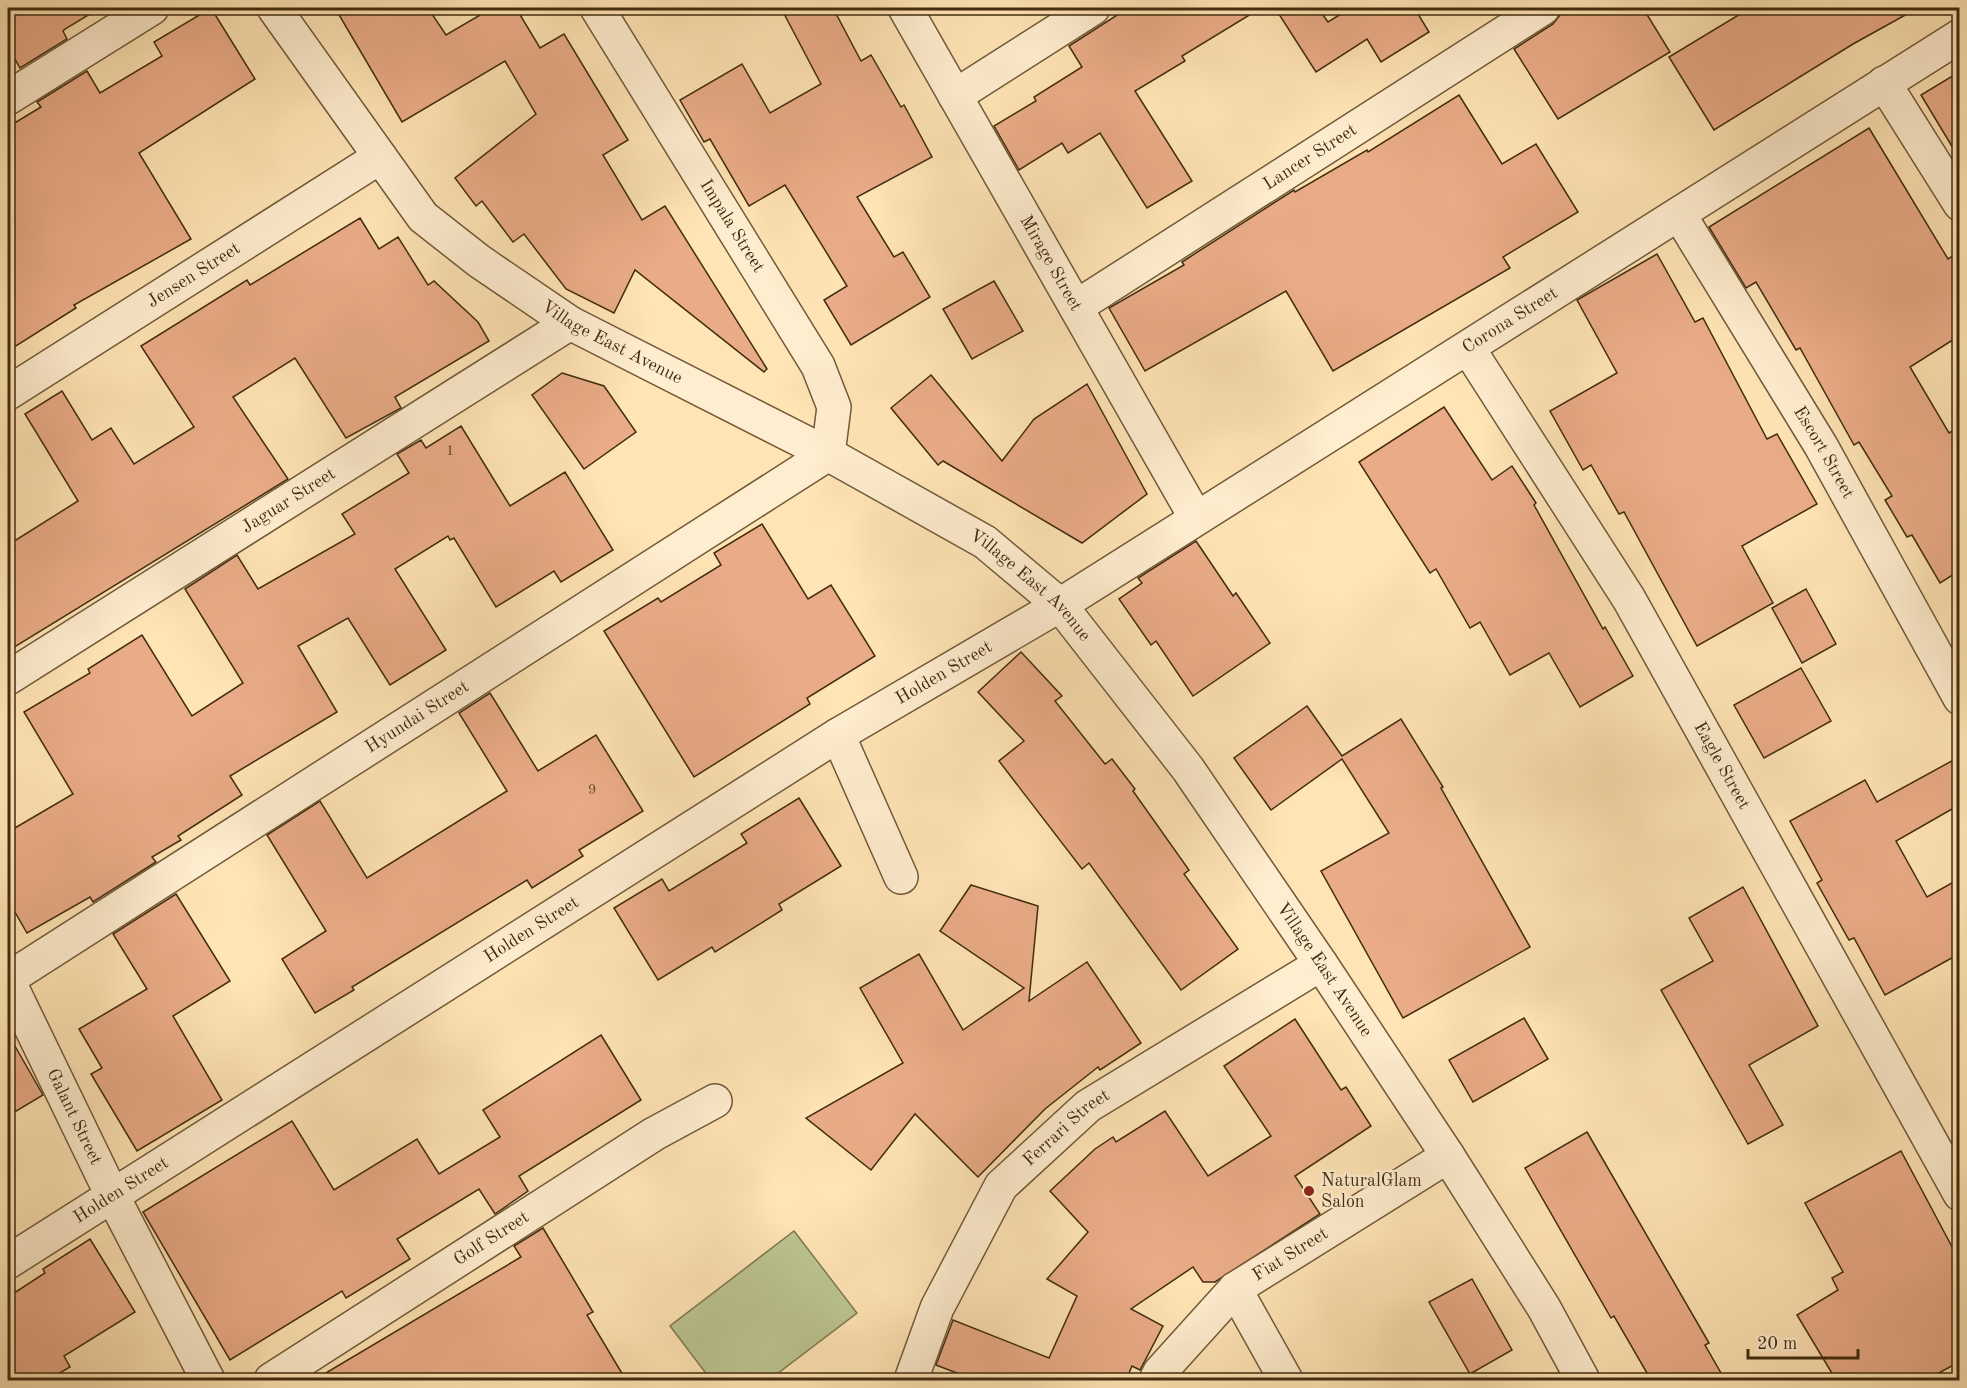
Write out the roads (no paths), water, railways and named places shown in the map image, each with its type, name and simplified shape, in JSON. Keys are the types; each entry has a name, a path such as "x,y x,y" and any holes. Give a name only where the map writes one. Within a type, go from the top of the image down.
{"street":[{"path":"8,98 152,8"},
{"name":"Village East Avenue","path":"274,8 423,217 479,261 570,323 828,454 985,542 1060,605 1188,769 1321,964 1448,1156 1544,1308 1583,1380"},
{"name":"Impala Street","path":"597,8 818,366 834,407 828,454"},
{"name":"Mirage Street","path":"905,8 1196,518"},
{"path":"955,96 1093,8"},
{"name":"Lancer Street","path":"1076,307 1543,8"},
{"name":"Corona Street","path":"1060,605 1959,36"},
{"path":"1884,83 1959,204"},
{"name":"Jensen Street","path":"8,393 380,157"},
{"name":"Escort Street","path":"1679,214 1821,446 1959,698"},
{"name":"Jaguar Street","path":"8,678 570,323"},
{"name":"Eagle Street","path":"1468,348 1629,599 1959,1194"},
{"name":"Hyundai Street","path":"8,980 828,454"},
{"name":"Holden Street","path":"8,1262 838,735 1060,605"},
{"path":"838,735 901,877"},
{"name":"Ferrari Street","path":"911,1380 938,1308 1001,1185 1088,1106 1321,964"},
{"name":"Galant Street","path":"8,980 112,1195 208,1380"},
{"name":"Golf Street","path":"271,1380 654,1134 715,1101"},
{"name":"Fiat Street","path":"1156,1380 1160,1372 1235,1289 1448,1156"},
{"path":"1235,1289 1286,1380"}],"place":[{"name":"NaturalGlam Salon","path":"1309,1191"}]}
